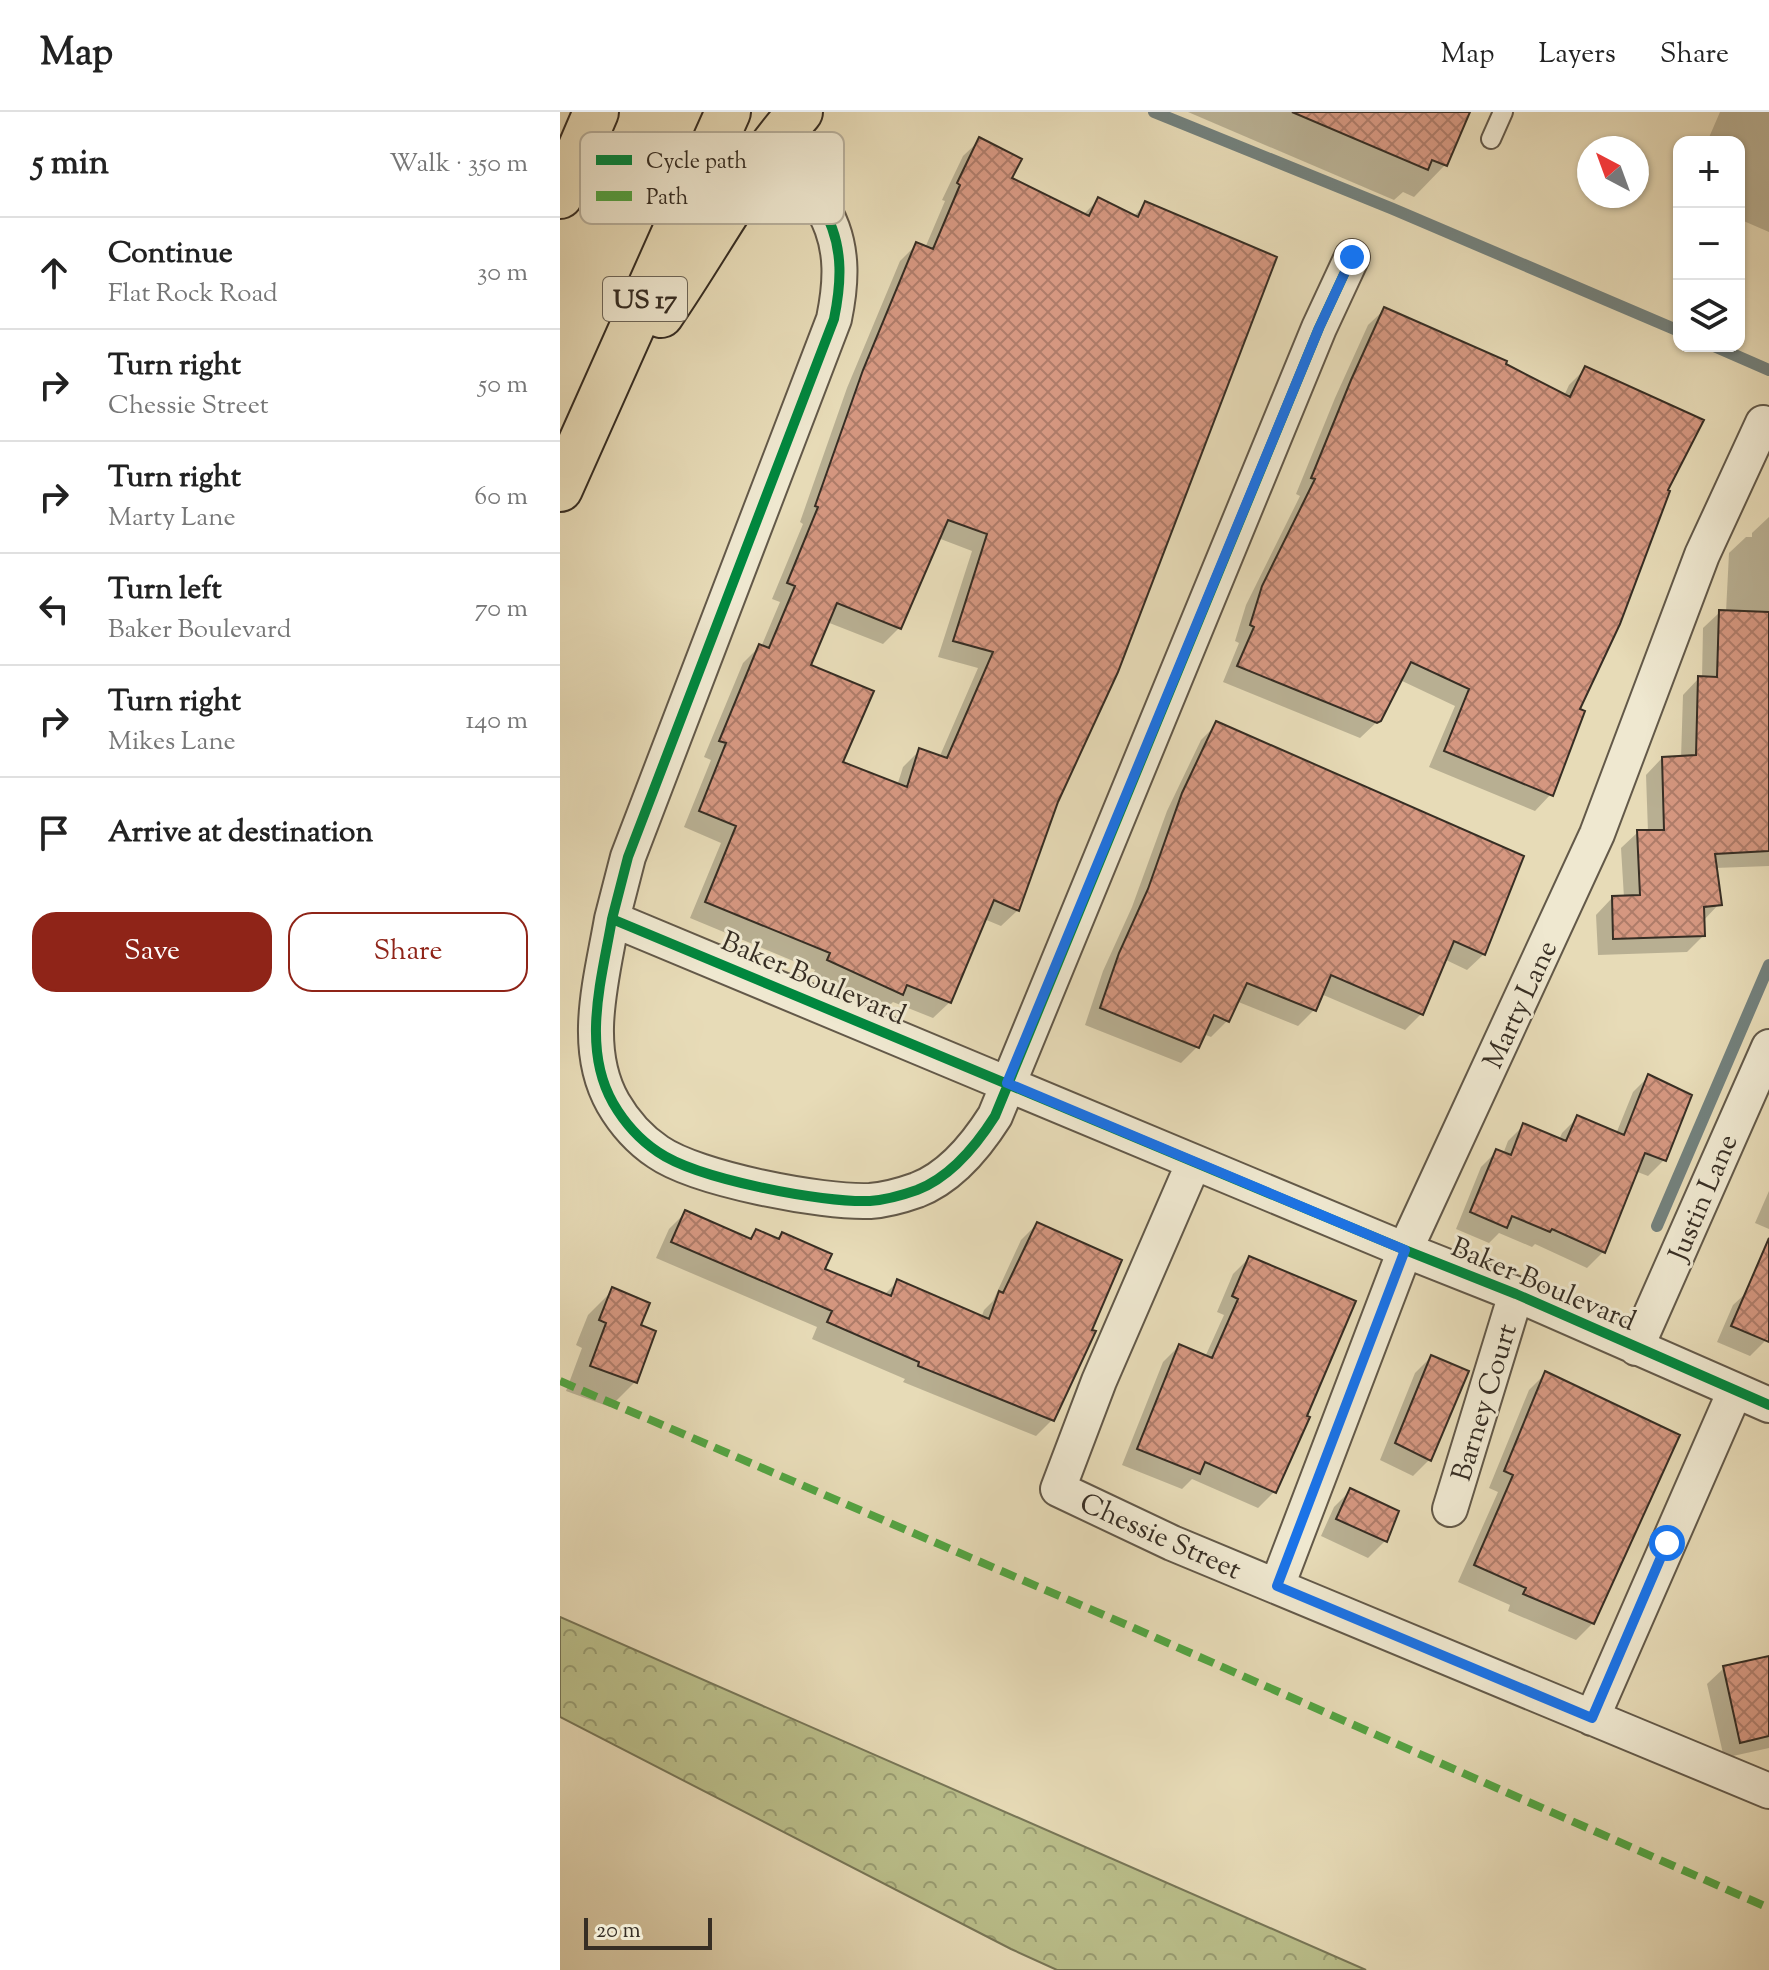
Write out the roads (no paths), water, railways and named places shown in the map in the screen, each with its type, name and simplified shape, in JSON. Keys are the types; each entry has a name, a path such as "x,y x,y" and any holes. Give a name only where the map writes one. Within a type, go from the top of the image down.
{"highway":[{"path":"587,132 596,112"},
{"name":"US 17","path":"719,132 728,112"},
{"path":"560,196 580,149"},
{"name":"US 17","path":"560,489 678,224"},
{"path":"594,412 664,311 718,224"}],"street":[{"path":"831,224 840,263 839,294 828,334 628,857 612,919 595,1024 599,1063 612,1102 637,1135 659,1153 684,1166 749,1185 841,1200 872,1201 917,1190 945,1174 978,1142 995,1116 1319,328 1352,257"},
{"name":"Marty Lane","path":"1277,1586 1405,1250 1597,834 1702,555 1763,423"},
{"name":"Baker Boulevard","path":"612,919 1516,1294 1769,1405"},
{"name":"Justin Lane","path":"1636,1348 1769,1047"},
{"name":"Chessie Street","path":"1194,1162 1099,1381 1058,1489 1172,1543 1769,1791"},
{"name":"Barney Court","path":"1450,1509 1516,1294"},
{"path":"1592,1718 1735,1391"}],"lane":[{"path":"1491,139 1503,112"}],"waterway":[{"path":"1154,112 1393,209 1673,328"},
{"path":"1728,352 1769,370"},
{"path":"1657,1226 1769,965"}]}
